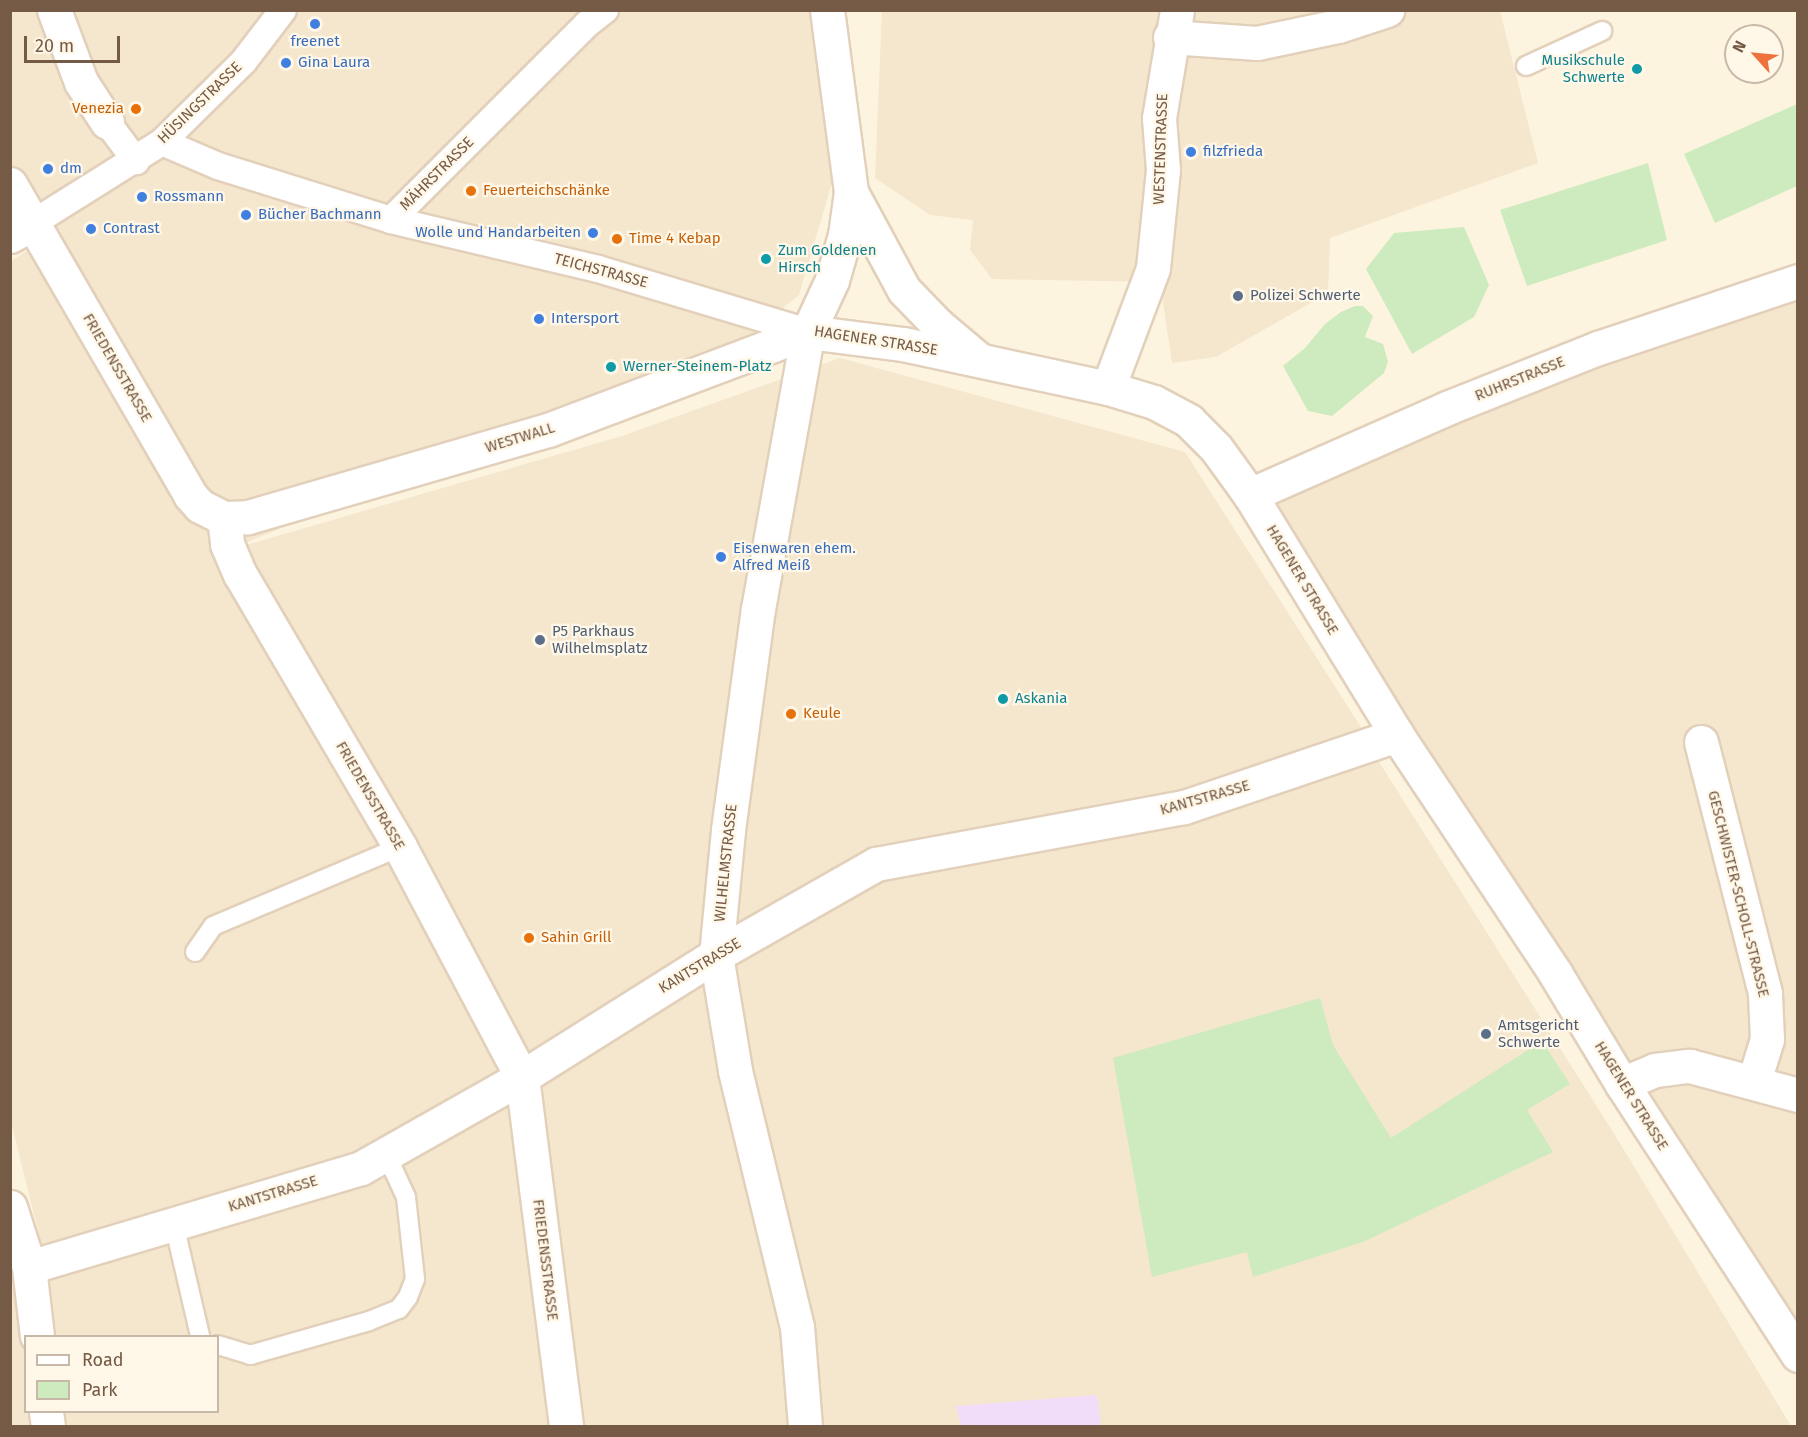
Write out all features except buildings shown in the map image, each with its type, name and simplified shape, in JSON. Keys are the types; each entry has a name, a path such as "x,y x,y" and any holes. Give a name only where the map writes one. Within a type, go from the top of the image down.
{"street":[{"path":"54,10 81,82 136,161"},
{"name":"HÜSINGSTRASSE","path":"22,230 136,161 162,142 244,61 283,10"},
{"name":"MÄHRSTRASSE","path":"162,142 218,166 391,219 587,24 605,10"},
{"name":"HAGENER STRASSE","path":"827,10 851,192 845,235 832,280 808,332 903,344 977,358 1108,388 1154,402 1189,421 1216,448 1250,495 1396,735 1555,973 1623,1084 1796,1348"},
{"path":"1174,24 1257,43 1338,26 1387,10"},
{"name":"WESTENSTRASSE","path":"1108,388 1153,268 1163,170 1159,118 1174,24"},
{"name":"FRIEDENSSTRASSE","path":"10,184 22,230 190,495 200,506 224,518 227,544 240,574 400,847 522,1077 566,1426"},
{"path":"851,192 904,290 938,325 977,358"},
{"name":"TEICHSTRASSE","path":"391,219 598,269 808,332"},
{"name":"RUHRSTRASSE","path":"1250,495 1447,408 1587,352 1797,281"},
{"name":"WESTWALL","path":"224,518 248,517 548,430 808,332"},
{"name":"WILHELMSTRASSE","path":"805,1426 797,1327 735,1071 716,955 729,830 758,609 808,332"},
{"name":"KANTSTRASSE","path":"28,1268 361,1168 522,1077 716,955 876,864 1184,807 1396,735"},
{"name":"GESCHWISTER-SCHOLL-STRASSE","path":"1701,742 1765,994 1767,1039 1754,1081"},
{"path":"1623,1084 1654,1070 1690,1066 1754,1081 1797,1095"},
{"path":"10,1207 28,1268 37,1335"}],"lane":[{"path":"1526,66 1602,31"},
{"path":"195,952 213,926 400,847"},
{"path":"219,1345 250,1355 369,1321 399,1309 408,1297 415,1279 406,1197 386,1154"},
{"path":"174,1224 200,1335"}],"shaded area":[{"path":"882,10 1500,11 1538,163 1330,238 1328,293 1216,357 1172,363 1160,282 992,279 970,250 973,220 930,215 875,178"},
{"path":"11,11 816,11 828,61 833,179 799,295 750,335 607,390 229,550 622,436 840,358 1185,452 1359,724 1381,765 1613,1132 1791,1426 11,1426 11,1240 39,1235 10,1118 10,262 36,245 11,203"},
{"path":"1797,294 1797,1349 1615,1036 1268,502 1483,402"},
{"path":"1097,1395 1101,1426 961,1426 956,1406"}],"green space":[{"path":"1797,104 1797,186 1715,223 1684,154"},
{"path":"1648,163 1667,240 1527,286 1500,210"},
{"path":"1464,227 1489,285 1474,317 1412,354 1366,269 1394,233"},
{"path":"1355,306 1363,306 1373,316 1365,337 1383,344 1388,362 1384,373 1332,416 1308,411 1283,366 1305,348 1325,324 1341,312"},
{"path":"1320,998 1333,1045 1391,1138 1542,1041 1570,1084 1527,1110 1553,1152 1363,1242 1253,1277 1247,1252 1152,1277 1113,1058"}],"place":[{"name":"freenet","path":"315,24"},
{"name":"Gina Laura","path":"286,63"},
{"name":"Musikschule Schwerte","path":"1637,69"},
{"name":"Venezia","path":"136,109"},
{"name":"filzfrieda","path":"1191,152"},
{"name":"dm","path":"48,169"},
{"name":"Feuerteichschänke","path":"471,191"},
{"name":"Rossmann","path":"142,197"},
{"name":"Bücher Bachmann","path":"246,215"},
{"name":"Contrast","path":"91,229"},
{"name":"Wolle und Handarbeiten","path":"593,233"},
{"name":"Time 4 Kebap","path":"617,239"},
{"name":"Zum Goldenen Hirsch","path":"766,259"},
{"name":"Polizei Schwerte","path":"1238,296"},
{"name":"Intersport","path":"539,319"},
{"name":"Werner-Steinem-Platz","path":"611,367"},
{"name":"Eisenwaren ehem. Alfred Meiß","path":"721,557"},
{"name":"P5 Parkhaus Wilhelmsplatz","path":"540,640"},
{"name":"Askania","path":"1003,699"},
{"name":"Keule","path":"791,714"},
{"name":"Sahin Grill","path":"529,938"},
{"name":"Amtsgericht Schwerte","path":"1486,1034"}]}
